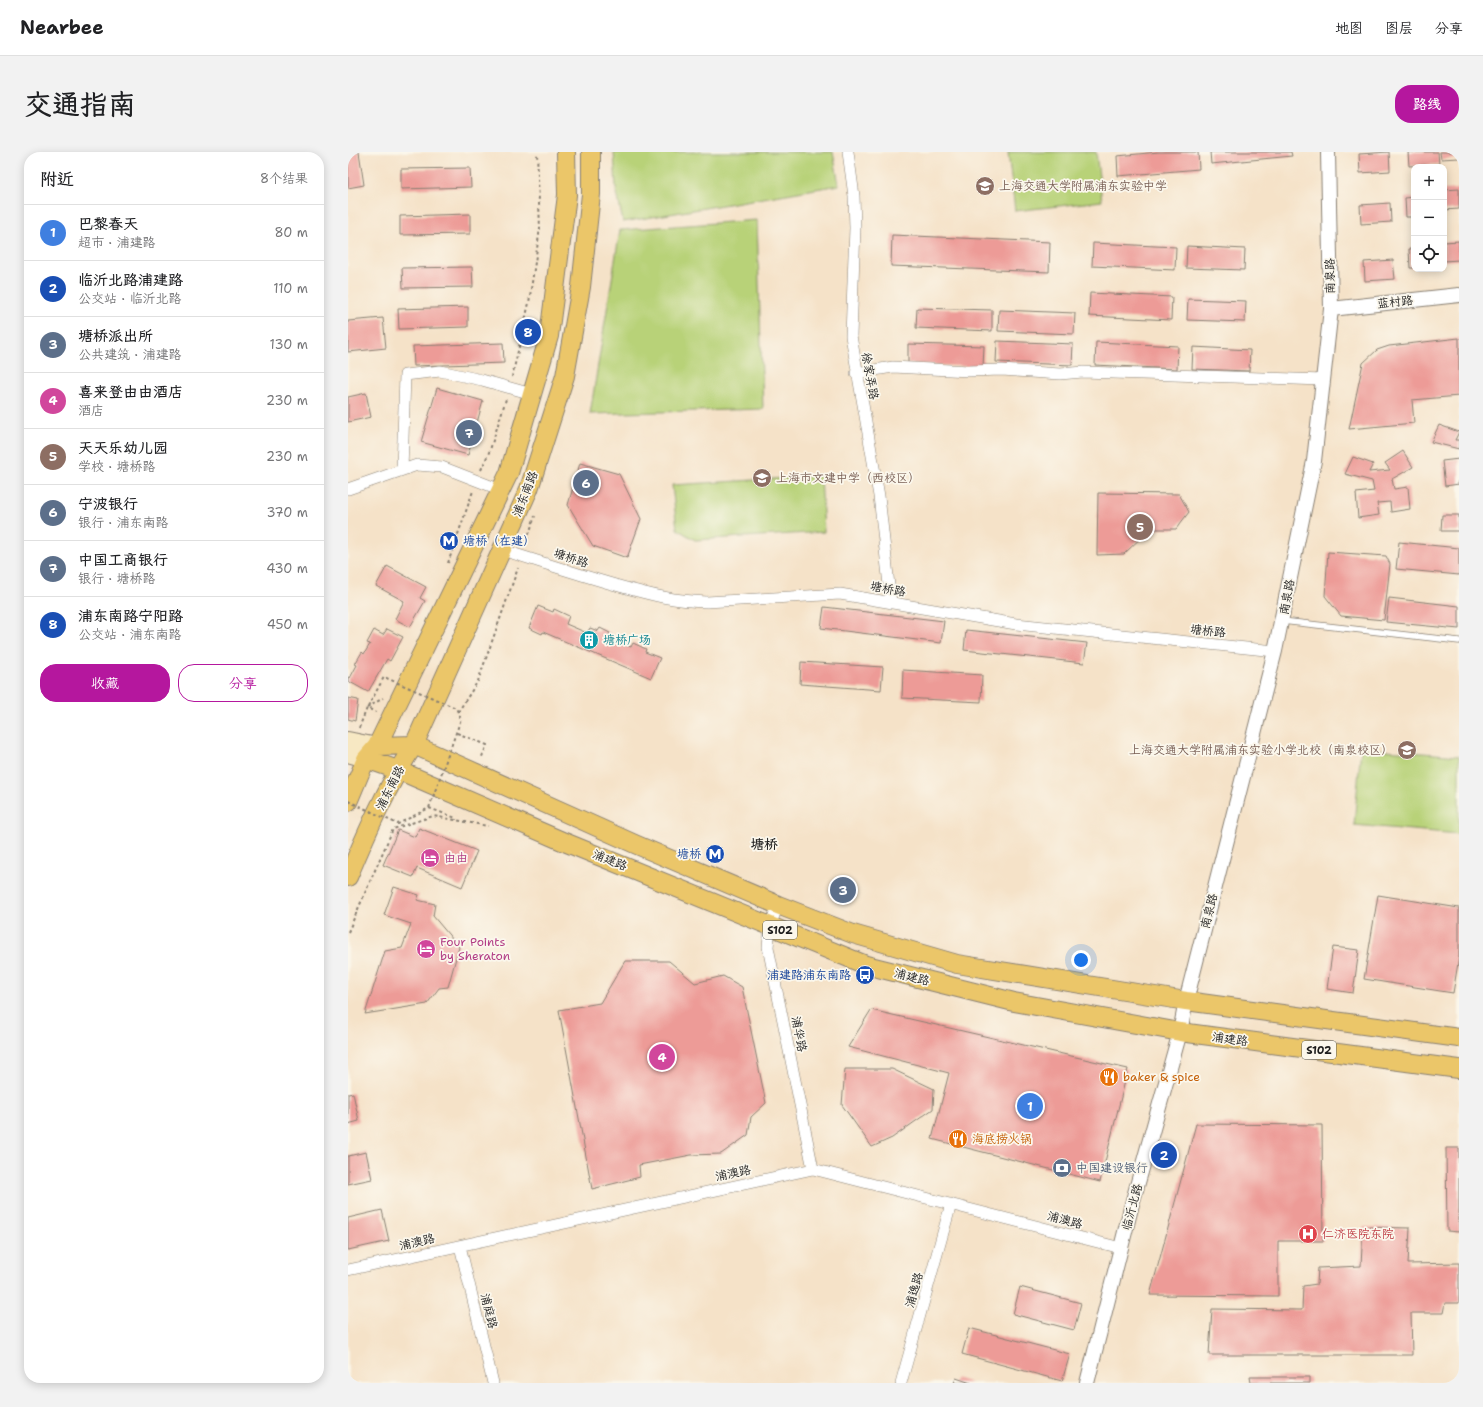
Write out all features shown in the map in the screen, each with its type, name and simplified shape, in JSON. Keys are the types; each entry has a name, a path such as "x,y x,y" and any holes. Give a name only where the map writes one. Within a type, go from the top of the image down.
{"main road":[{"name":"浦东南路","path":"348,801 509,473 549,336 567,195 566,152"},
{"name":"浦东南路","path":"348,877 398,770 414,745 529,489 565,376 581,287 592,194 591,152"},
{"path":"350,745 371,752 414,745"},
{"name":"浦建路","path":"414,745 644,848 778,905 853,934 957,964 1186,1001 1459,1038"},
{"name":"浦建路","path":"371,752 398,770 562,841 866,965 1014,1002 1180,1032 1459,1069"}],"street":[{"name":"徐家弄路","path":"848,152 855,212 855,265 850,332 856,373 879,496 891,603"},
{"name":"南泉路","path":"1180,1032 1186,1001 1275,651 1314,461 1331,309 1328,152"},
{"name":"蓝村路","path":"1331,309 1459,296"},
{"path":"856,373 893,367 969,371 1002,370 1060,374 1083,372 1323,380"},
{"path":"402,470 404,375 440,371 482,380 532,394"},
{"path":"348,489 417,465 442,467 501,490"},
{"name":"塘桥路","path":"502,550 594,579 664,598 685,601 707,602 830,594 858,597 1016,624 1275,651"},
{"name":"浦华路","path":"778,905 770,926 768,947 813,1169"},
{"name":"临沂北路","path":"1087,1383 1132,1204 1180,1032"},
{"name":"浦澳路","path":"348,1270 813,1169 1121,1248"},
{"name":"浦逸路","path":"901,1383 951,1204"},
{"name":"浦庭路","path":"460,1246 493,1383"}],"lane":[{"path":"1282,621 1459,641"}],"path":[{"path":"446,567 477,481 490,450 509,388 529,303 540,228 537,152"},
{"path":"348,801 398,824 429,808 461,719 456,708 384,677 367,708 350,745"},
{"path":"390,685 394,678"},
{"path":"458,712 478,681"},
{"path":"367,708 383,699 386,692"},
{"path":"367,708 390,718"},
{"path":"457,733 487,745"},
{"path":"429,808 456,818 456,820"},
{"name":"浦东南路","path":"348,932 392,829 433,816 492,827"}],"green space":[{"path":"614,152 833,152 839,185 623,222 616,188"},
{"path":"1008,152 1096,152 1102,201 1015,211"},
{"path":"757,220 763,409 590,414 620,230"},
{"path":"821,476 824,532 695,540 677,529 672,485"},
{"path":"1361,748 1459,756 1459,834 1354,825"}],"building":[{"path":"359,152 364,185 348,188 348,153"},
{"path":"1159,152 1198,152 1199,169 1118,176 1117,156"},
{"path":"1210,152 1291,152 1292,156 1211,164"},
{"path":"1389,152 1390,171 1360,173 1359,154"},
{"path":"1408,152 1438,152 1439,164 1411,164 1411,166 1409,166"},
{"path":"1440,152 1459,152 1459,158 1441,159"},
{"path":"470,168 471,187 401,189 401,169"},
{"path":"1459,189 1459,209 1447,210 1447,190"},
{"path":"1411,197 1411,217 1406,217 1405,198"},
{"path":"1390,203 1391,222 1361,224 1360,205"},
{"path":"470,214 470,234 400,235 400,216"},
{"path":"892,235 1050,242 1049,272 891,266"},
{"path":"1459,241 1459,260 1447,261 1447,242"},
{"path":"1093,243 1176,247 1175,270 1092,266"},
{"path":"1187,246 1245,249 1244,270 1186,268"},
{"path":"1409,249 1411,249 1411,268"},
{"path":"1393,260 1395,279 1365,281 1364,262"},
{"path":"472,267 473,287 403,288 402,268"},
{"path":"1090,293 1172,297 1171,320 1089,316"},
{"path":"1188,299 1246,301 1245,322 1187,320"},
{"path":"468,307 468,327 399,329 398,309"},
{"path":"917,308 992,310 992,331 916,328"},
{"path":"999,310 1075,313 1074,334 998,331"},
{"path":"383,318 386,348 348,352 348,321"},
{"path":"1459,338 1459,396 1412,400 1414,423 1349,429 1363,363 1377,350 1389,346"},
{"path":"997,341 1073,344 1072,365 996,362"},
{"path":"1096,342 1178,346 1177,369 1095,365"},
{"path":"503,343 504,363 414,366 413,346"},
{"path":"908,344 984,346 983,367 908,364"},
{"path":"1193,347 1250,350 1249,371 1192,369"},
{"path":"437,388 483,401 468,455 421,442"},
{"path":"366,393 371,417 348,422 348,397"},
{"path":"1439,425 1459,432 1455,440 1459,440 1459,449 1431,442"},
{"path":"1403,451 1413,467 1392,479 1394,489 1408,487 1410,509 1391,512 1390,502 1377,503 1379,515 1358,518 1356,493 1374,491 1372,481 1345,474 1353,457 1373,464 1369,472 1390,470 1385,463"},
{"path":"1459,459 1459,484 1445,486 1442,461"},
{"path":"580,463 619,474 641,519 627,558 593,546 568,505"},
{"path":"1098,493 1179,494 1189,512 1176,529 1150,529 1124,554 1097,555"},
{"path":"1442,515 1459,515 1459,531 1441,531"},
{"path":"1399,542 1459,548 1459,575 1396,569"},
{"path":"1328,552 1386,556 1390,564 1384,620 1341,616 1325,596"},
{"path":"387,566 426,587 420,598 425,601 410,627 395,619 404,601 376,586"},
{"path":"1389,598 1459,606 1459,629 1386,622"},
{"name":"塘桥广场","path":"538,606 553,612 554,609 569,616 566,624 587,633 590,628 598,631 600,628 610,633 608,638 631,647 633,643 646,649 645,652 660,658 651,678 543,632 542,634 529,628"},
{"path":"824,607 944,621 941,643 821,628"},
{"path":"387,629 403,637 390,661 387,659 368,692 348,681 348,677 350,678 357,665 355,664 362,652 364,654 370,644 367,643 374,630 383,635"},
{"path":"966,630 1087,643 1084,663 964,650"},
{"path":"801,662 883,667 881,690 800,684"},
{"path":"903,670 982,675 981,702 902,698"},
{"path":"348,698 358,700 355,721 348,719"},
{"name":"由由","path":"419,828 477,851 462,887 417,868 413,877 383,865 398,830 415,837"},
{"name":"Four Points by Sheraton","path":"394,887 419,895 417,900 435,904 433,916 459,947 448,987 439,988 427,1004 365,1014 385,951 402,948 411,924 384,915"},
{"path":"1378,895 1459,908 1459,957 1453,993 1364,979"},
{"path":"1333,947 1359,950 1353,993 1327,989"},
{"path":"625,961 669,961 695,983 723,976 742,987 766,1103 751,1117 748,1135 721,1154 691,1155 639,1165 640,1177 592,1189 559,1010 600,1003"},
{"path":"871,1010 1128,1069 1100,1182 932,1139 949,1073 848,1047"},
{"path":"845,1069 892,1069 934,1089 933,1109 892,1138 872,1147 842,1105"},
{"path":"353,1093 359,1121 348,1124 348,1094"},
{"path":"1196,1124 1322,1125 1323,1241 1278,1241 1278,1296 1150,1295"},
{"path":"1446,1148 1459,1148 1459,1232 1447,1231"},
{"path":"366,1152 372,1179 348,1184 348,1156"},
{"path":"382,1210 389,1241 348,1250 348,1218"},
{"path":"1363,1227 1410,1228 1408,1264 1459,1263 1459,1303 1445,1303 1443,1313 1411,1313 1412,1355 1209,1355 1212,1309 1302,1310 1303,1286 1317,1284 1318,1268 1361,1266"},
{"path":"1020,1287 1081,1303 1074,1330 1013,1314"},
{"path":"969,1328 1070,1354 1062,1381 962,1354"},
{"path":"1250,1377 1310,1377 1310,1383 1251,1383"},
{"path":"956,1378 971,1383 954,1383"}],"place":[{"name":"上海交通大学附属浦东实验中学","path":"985,186"},
{"name":"浦东南路宁阳路","path":"528,332"},
{"name":"中国工商银行","path":"469,433"},
{"name":"上海市文建中学（西校区）","path":"762,478"},
{"name":"宁波银行","path":"586,483"},
{"name":"天天乐幼儿园","path":"1140,527"},
{"name":"塘桥（在建）","path":"449,541"},
{"name":"塘桥广场","path":"589,640"},
{"name":"上海交通大学附属浦东实验小学北校（南泉校区）","path":"1407,750"},
{"name":"塘桥","path":"715,854"},
{"name":"由由","path":"430,858"},
{"name":"塘桥派出所","path":"843,890"},
{"name":"Four Points by Sheraton","path":"426,949"},
{"name":"浦建路浦东南路","path":"865,975"},
{"name":"喜来登由由酒店","path":"662,1057"},
{"name":"baker & spice","path":"1109,1077"},
{"name":"巴黎春天","path":"1030,1106"},
{"name":"海底捞火锅","path":"958,1139"},
{"name":"临沂北路浦建路","path":"1164,1155"},
{"name":"中国建设银行","path":"1062,1168"},
{"name":"仁济医院东院","path":"1308,1234"}],"district":[{"name":"塘桥","path":"764,844"}]}
